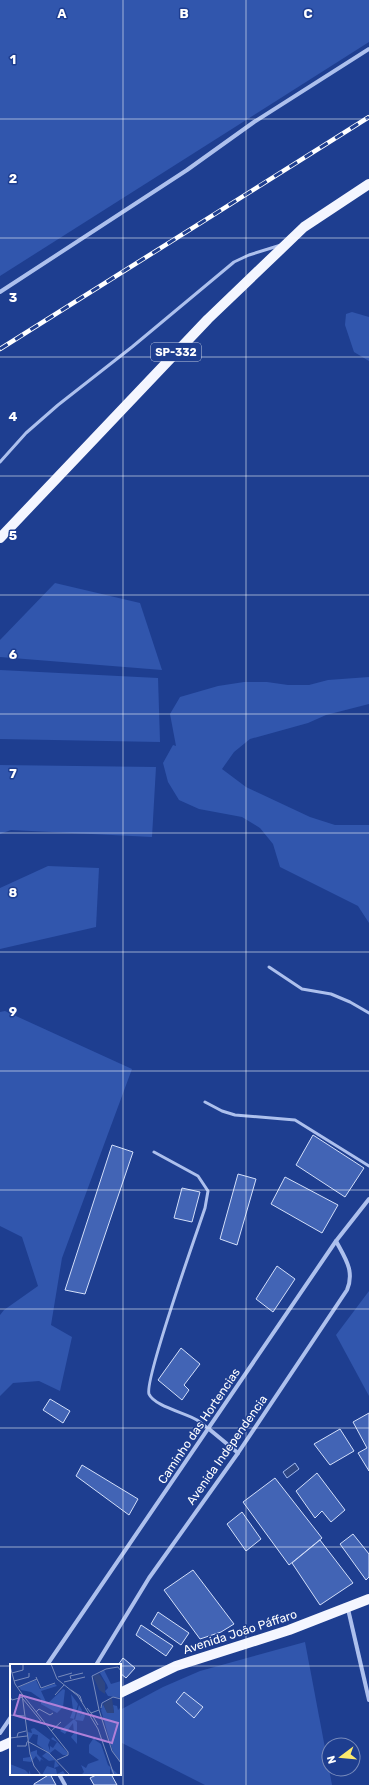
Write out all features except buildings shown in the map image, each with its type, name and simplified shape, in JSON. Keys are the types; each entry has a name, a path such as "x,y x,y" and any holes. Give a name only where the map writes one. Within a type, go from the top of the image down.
{"main road":[{"name":"SP-332","path":"0,538 208,319 304,227 369,184"},
{"name":"Avenida João Páffaro","path":"121,1692 176,1666 289,1630 369,1599"},
{"path":"0,1747 10,1742"}],"street":[{"path":"0,292 187,170 254,122 369,49"},
{"name":"Caminho das Hortencias","path":"48,1664 336,1241 369,1199"},
{"name":"Avenida Independencia","path":"97,1664 149,1578 238,1453 347,1290 351,1277 350,1267 336,1241"},
{"path":"209,1429 238,1453"},
{"path":"348,1607 369,1700"},
{"path":"0,1733 10,1718"},
{"path":"60,1775 65,1785"}],"lane":[{"path":"0,462 26,433 58,405 132,347 234,262 249,255 289,242"},
{"path":"269,967 302,989 331,994 350,1002 369,1013"},
{"path":"205,1102 235,1116 295,1120 369,1166"},
{"path":"154,1152 198,1176 208,1191 205,1208 157,1355 149,1388 149,1394 155,1401 196,1420 209,1429"}],"shaded area":[{"path":"0,0 369,0 369,42 0,276"},
{"path":"352,312 369,317 369,361 354,352 345,325 346,314"},
{"path":"55,583 140,603 162,670 0,657 0,640"},
{"path":"0,670 158,678 160,742 0,739"},
{"path":"369,677 369,704 326,715 308,723 250,739 234,752 222,769 246,787 310,817 335,825 369,825 369,923 358,906 280,867 273,844 260,828 242,817 199,809 179,800 168,782 163,763 173,745 176,746 170,714 180,697 218,686 244,682 309,685 328,680"},
{"path":"0,765 156,767 152,837 11,830 0,834"},
{"path":"48,866 99,868 96,927 0,949 0,888"},
{"path":"5,1011 132,1069 62,1258 51,1325 72,1337 60,1391 39,1381 13,1383 0,1396 0,1315 4,1310 38,1286 22,1237 0,1226 0,1012"},
{"path":"369,1291 369,1396 336,1335"},
{"path":"295,1463 299,1469 287,1478 283,1472"},
{"path":"305,1642 323,1737 321,1737 321,1777 330,1777 332,1785 205,1785 121,1743 121,1709 163,1687 200,1671"}],"railway":[{"path":"0,349 369,117"}]}
